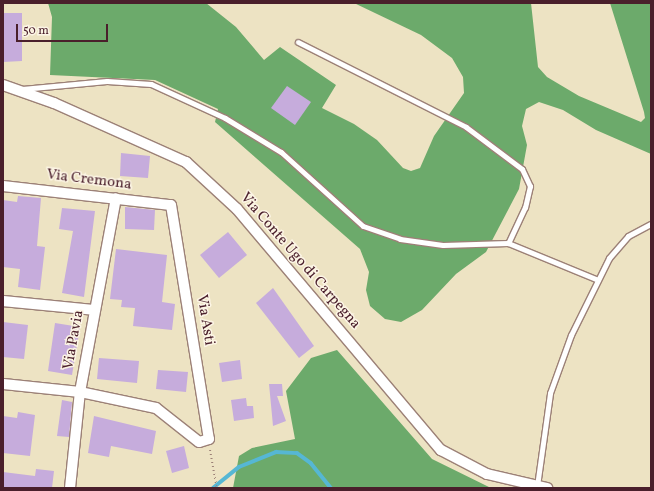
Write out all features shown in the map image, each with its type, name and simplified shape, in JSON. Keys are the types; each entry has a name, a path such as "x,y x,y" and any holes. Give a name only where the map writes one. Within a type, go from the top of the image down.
{"street":[{"name":"Via Conte Ugo di Carpegna","path":"3,85 186,162 237,208 441,450 487,474 542,487"},
{"name":"Via Cremona","path":"3,186 171,205"},
{"name":"Via Pavia","path":"70,488 80,392 116,198"},
{"name":"Via Asti","path":"171,205 209,439"},
{"path":"3,301 94,310"},
{"path":"3,384 80,392 156,408 199,442 209,439"}],"lane":[{"path":"298,42 466,127 522,169 530,186 525,207 508,243"},
{"path":"17,90 107,81 150,84 225,118 281,152 363,226 400,239 443,245 508,243 598,280"},
{"path":"542,487 550,394 571,336 608,258 628,236 651,224"}],"path":[{"path":"209,439 214,481 217,488"}],"green space":[{"path":"48,3 206,3 236,27 264,60 280,47 336,85 322,108 354,124 377,140 403,168 411,171 420,168 434,136 464,93 463,77 452,58 421,35 354,3 531,3 538,67 547,77 579,96 641,122 645,118 644,112 610,3 651,3 651,154 596,130 563,110 539,102 526,109 522,126 527,145 519,189 486,252 456,274 422,310 401,322 385,319 370,306 366,290 369,272 360,249 215,122 218,109 155,80 50,75 52,17"},
{"path":"337,350 432,459 491,488 233,488 239,456 252,448 295,439 286,391 311,358"}],"building":[{"path":"3,13 22,13 22,61 3,62"},
{"path":"287,86 311,102 295,125 271,108"},
{"path":"121,153 150,156 148,178 120,176"},
{"path":"18,196 41,198 37,246 45,247 40,290 18,287 20,269 3,267 3,200 17,202"},
{"path":"125,207 155,210 154,230 125,229"},
{"path":"62,208 95,211 84,297 62,293 73,231 59,229"},
{"path":"228,232 247,255 219,278 200,255"},
{"path":"116,249 167,255 162,302 175,304 172,330 133,326 135,308 121,307 122,300 110,299"},
{"path":"273,288 314,346 299,358 256,303"},
{"path":"3,322 28,325 24,359 3,357"},
{"path":"55,323 80,327 72,375 48,371"},
{"path":"99,358 139,361 137,383 97,379"},
{"path":"240,360 242,379 222,382 219,363"},
{"path":"158,370 188,372 186,392 156,389"},
{"path":"269,384 282,384 283,396 277,396 286,421 273,426"},
{"path":"246,398 247,406 253,406 254,418 234,421 231,400"},
{"path":"62,400 72,402 69,437 57,436"},
{"path":"18,412 35,415 30,456 3,453 3,416 17,418"},
{"path":"94,416 156,431 152,454 111,446 109,457 88,453"},
{"path":"184,446 189,468 172,473 166,451"},
{"path":"36,469 54,471 52,488 3,488 3,472 35,476"}],"waterway":[{"path":"213,488 239,467 276,452 297,453 311,463 331,488"}]}
